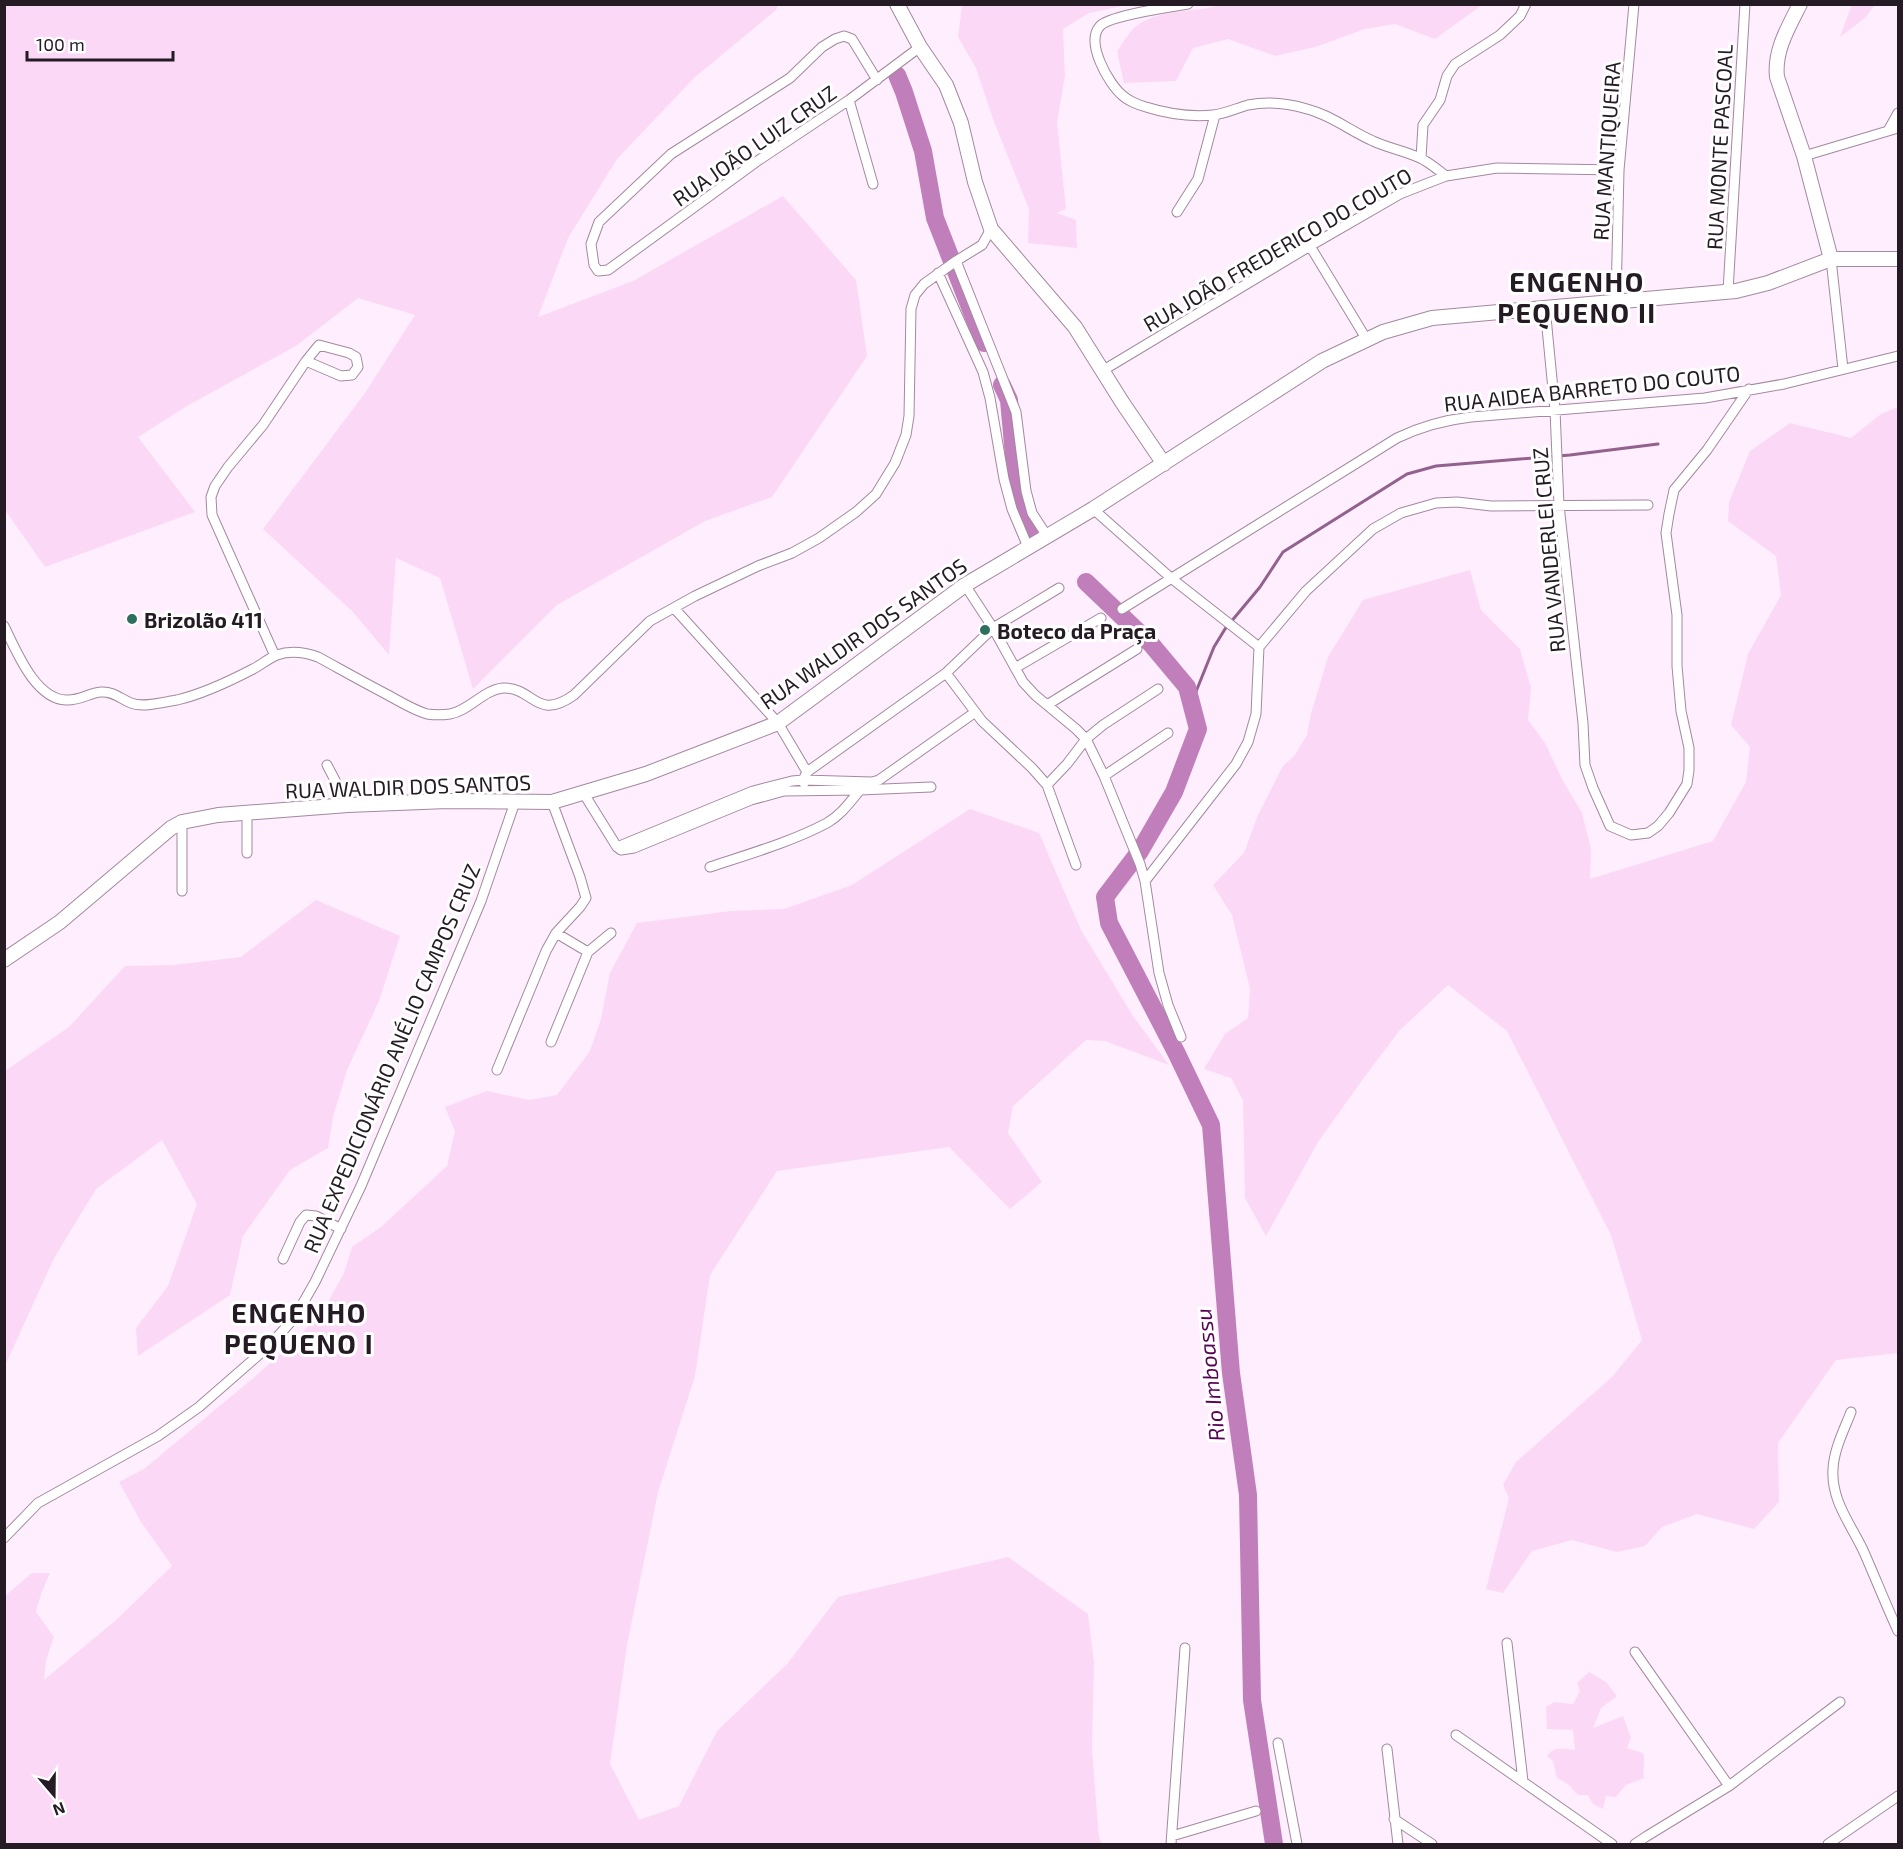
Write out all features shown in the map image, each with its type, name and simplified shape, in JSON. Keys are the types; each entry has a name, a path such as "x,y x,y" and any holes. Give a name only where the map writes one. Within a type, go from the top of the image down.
{"street":[{"path":"897,4 920,47 946,85 961,123 975,182 991,229 1075,327 1164,464"},
{"path":"1188,4 1160,7 1108,21 1100,26 1095,35 1096,50 1108,79 1122,96 1144,107 1182,116 1215,115 1247,105 1266,103 1310,109 1373,141 1421,158 1446,176"},
{"path":"1421,158 1423,125 1440,100 1446,76 1455,64 1500,35 1520,15 1526,4"},
{"name":"RUA MANTIQUEIRA","path":"1616,301 1619,170 1634,4"},
{"name":"RUA MONTE PASCOAL","path":"1728,291 1745,4"},
{"path":"1800,4 1778,53 1777,77 1804,156 1831,260 1843,369"},
{"name":"RUA JOÃO LUIZ CRUZ","path":"877,80 852,39 844,36 822,47 790,78 670,154 599,222 591,244 594,265 598,271 608,270 756,162 877,80 920,47"},
{"path":"849,100 873,184"},
{"path":"1888,131 1899,113"},
{"path":"1177,212 1198,179 1215,115"},
{"path":"1804,156 1899,128"},
{"name":"RUA JOÃO FREDERICO DO COUTO","path":"1102,371 1400,194 1446,176 1497,168 1619,170"},
{"path":"4,626 22,663 40,688 52,698 64,700 77,700 102,692 119,696 132,704 178,700 215,687 275,656 304,652 318,657 427,714 453,714 494,690 504,688 516,691 541,704 550,706 561,704 574,695 650,621 747,571 792,553 810,543 856,512 876,494 895,463 906,435 909,416 911,309 915,295 938,273 982,245 991,229"},
{"path":"1310,246 1367,340"},
{"name":"RUA WALDIR DOS SANTOS","path":"4,960 60,921 171,828 182,822 218,815 348,805 447,801 552,802 646,774 778,723 965,585 1093,509 1322,361 1404,325 1432,318 1728,291 1768,283 1831,260 1899,259"},
{"path":"956,261 1016,412 1026,490 1032,513 1047,536"},
{"path":"938,273 982,372 990,398 1004,479 1012,509 1028,547"},
{"name":"RUA VANDERLEI CRUZ","path":"1545,307 1555,410 1559,505 1583,723 1585,765 1610,826 1625,833 1637,835 1648,833 1658,826 1687,784 1689,748 1677,666 1677,615 1666,532 1674,490 1707,450 1749,389"},
{"path":"275,656 212,515 211,497 228,466 263,425 306,361 319,345 349,353 356,357 358,367 352,375 341,376 306,361"},
{"name":"RUA AIDEA BARRETO DO COUTO","path":"1122,609 1397,438 1440,421 1705,398 1784,384 1899,356"},
{"path":"1145,880 1236,764 1248,742 1256,714 1259,647 1306,591 1373,529 1401,513 1436,503 1457,502 1491,506 1648,505"},
{"path":"1093,509 1171,578 1259,647"},
{"path":"965,585 993,628 1023,682 1086,739 1104,776 1145,880 1159,973 1168,1005 1181,1036"},
{"path":"805,780 946,672 993,628 1059,588"},
{"path":"674,608 778,723 805,780"},
{"path":"1015,668 1101,618"},
{"path":"1047,705 1137,648"},
{"path":"946,672 974,713 1047,784 1076,865"},
{"path":"1047,784 1067,764 1086,739 1102,725 1158,689"},
{"path":"584,794 619,849 753,791 792,781 872,782 879,780 974,713"},
{"path":"1104,776 1168,733"},
{"path":"327,765 348,805"},
{"path":"805,780 860,790 931,787"},
{"path":"710,867 764,849 828,822 842,812 860,790"},
{"name":"RUA EXPEDICIONÁRIO ANÉLIO CAMPOS CRUZ","path":"4,1538 38,1503 158,1436 199,1407 270,1345 295,1317 361,1186 476,912 515,802"},
{"path":"497,1070 546,951 556,933 586,898 552,802"},
{"path":"247,813 247,853"},
{"path":"182,822 182,891"},
{"path":"556,933 588,952"},
{"path":"551,1042 588,952 611,933"},
{"path":"283,1259 300,1222 306,1215 316,1216 341,1229"},
{"path":"1851,1412 1836,1449 1833,1469 1835,1495 1899,1631"},
{"path":"1507,1643 1523,1781"},
{"path":"1185,1648 1172,1840 1256,1811"},
{"path":"1635,1652 1729,1786"},
{"path":"1635,1845 1729,1786 1840,1702"},
{"path":"1456,1735 1612,1845"},
{"path":"1278,1743 1297,1845"},
{"path":"1387,1749 1398,1845"},
{"path":"1828,1845 1899,1796"},
{"path":"1394,1819 1432,1845"}],"shaded area":[{"path":"1852,4 1875,5 1865,18 1840,37"},
{"path":"4,5 778,5 776,10 695,77 617,159 568,238 538,317 633,281 783,196 856,280 867,356 772,497 705,521 557,605 473,689 440,578 396,558 389,655 353,612 263,529 365,393 415,315 358,298 296,346 187,406 138,437 195,512 45,567 5,510"},
{"path":"962,5 1121,5 1089,13 1063,29 1065,76 1057,122 1066,209 1057,213 1076,220 1077,248 1028,243 1029,209 993,119 976,68 958,37"},
{"path":"1221,5 1482,5 1435,39 1395,24 1365,29 1315,47 1275,56 1228,39 1193,48 1176,81 1124,83 1117,51 1134,28 1165,14"},
{"path":"1898,407 1898,1353 1836,1360 1778,1443 1779,1502 1754,1529 1697,1514 1662,1527 1645,1546 1617,1552 1572,1540 1532,1551 1503,1593 1486,1589 1509,1498 1503,1485 1516,1462 1612,1377 1642,1340 1611,1235 1507,1031 1448,985 1399,1031 1363,1079 1318,1142 1266,1236 1245,1198 1243,1100 1231,1078 1204,1069 1225,1034 1248,1018 1250,989 1232,915 1213,885 1244,853 1258,815 1283,766 1295,755 1307,735 1328,657 1363,600 1470,570 1481,610 1520,649 1531,688 1528,720 1545,743 1582,813 1591,849 1590,879 1713,841 1746,782 1750,747 1731,725 1748,654 1781,595 1776,556 1728,521 1729,502 1750,451 1790,423 1851,438 1881,414"},
{"path":"970,809 1039,833 1081,930 1133,1016 1169,1065 1105,1041 1086,1040 1013,1106 1008,1133 1042,1182 1010,1209 949,1147 777,1171 710,1275 695,1376 658,1492 627,1645 610,1764 639,1820 679,1806 717,1731 788,1663 838,1597 1008,1557 1088,1614 1094,1663 1092,1750 1099,1838 1102,1844 5,1844 5,1596 32,1573 50,1573 36,1612 54,1637 46,1660 44,1680 115,1621 172,1566 141,1522 119,1482 144,1469 299,1337 328,1302 344,1273 352,1247 381,1227 447,1166 455,1131 445,1107 487,1091 529,1100 557,1095 590,1051 601,1019 610,973 637,923 731,911 784,909 852,885"},
{"path":"316,900 400,936 379,1001 347,1070 333,1117 328,1148 290,1170 243,1236 230,1295 138,1356 136,1328 168,1286 197,1204 162,1140 96,1189 54,1258 5,1366 5,1071 69,1027 125,966 174,965 241,957"},
{"path":"1589,1672 1606,1682 1617,1696 1601,1708 1593,1728 1623,1716 1631,1738 1627,1748 1643,1753 1644,1756 1644,1778 1626,1785 1616,1797 1606,1796 1603,1809 1593,1804 1588,1795 1578,1795 1568,1784 1557,1778 1553,1761 1547,1756 1556,1749 1575,1750 1573,1730 1547,1729 1546,1707 1554,1702 1573,1704 1580,1691 1577,1683"}],"waterway":[{"path":"897,75 923,151 935,218 984,343"},
{"path":"1002,385 1009,400 1015,467 1032,532"},
{"path":"1191,704 1214,647 1225,629 1260,587 1283,552 1407,474 1436,466 1570,455 1658,444"},
{"name":"Rio Imboassu","path":"1086,582 1151,644 1187,687 1198,729 1174,792 1140,851 1105,897 1109,923 1211,1125 1231,1373 1248,1495 1252,1700 1274,1844"}],"place":[{"name":"Brizolão 411","path":"132,619"},
{"name":"Boteco da Praça","path":"985,630"}],"district":[{"name":"ENGENHO PEQUENO II","path":"1577,296"},
{"name":"ENGENHO PEQUENO I","path":"299,1328"}]}
